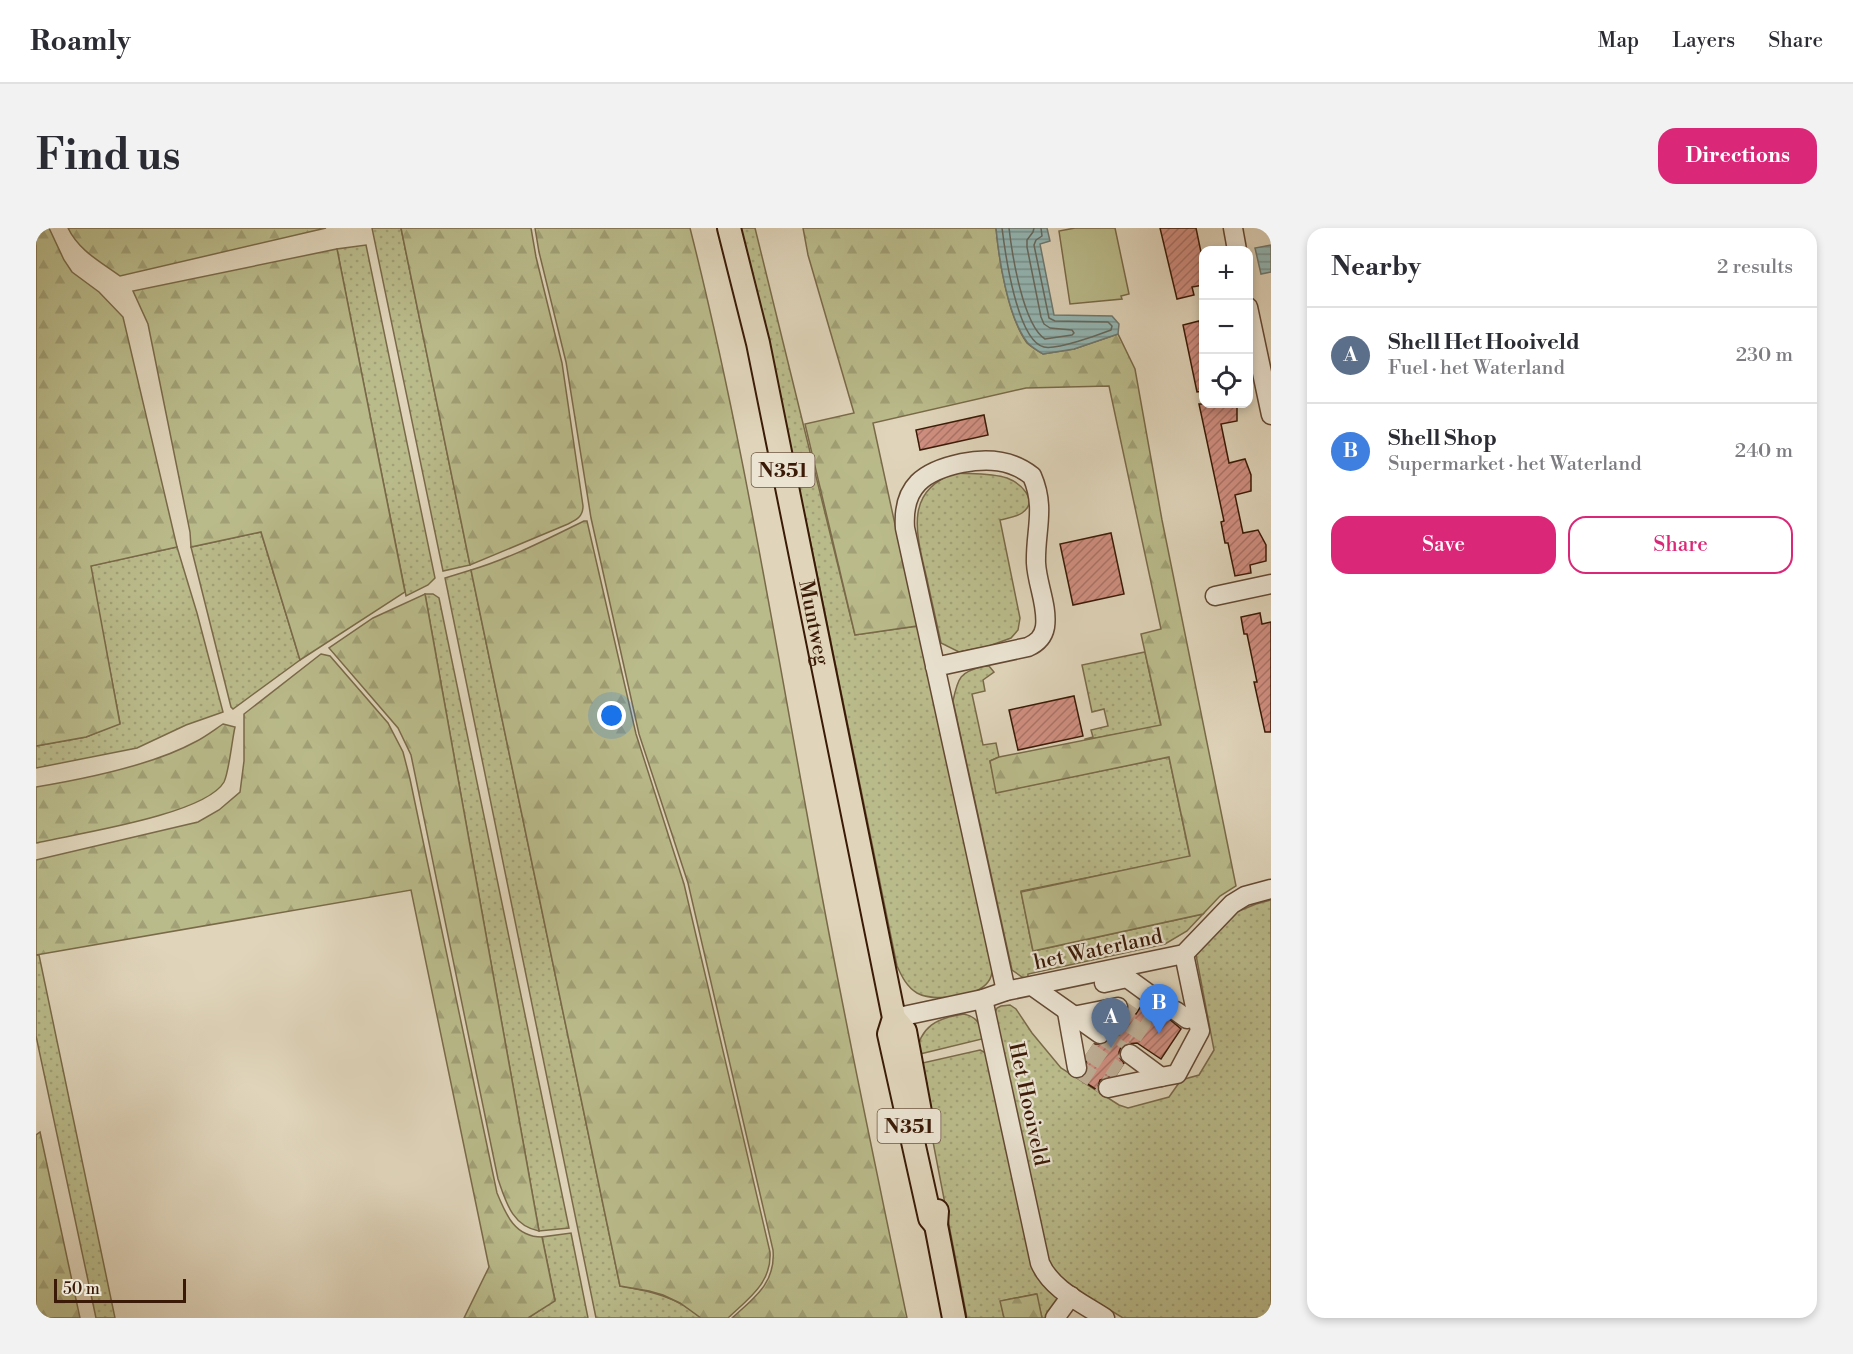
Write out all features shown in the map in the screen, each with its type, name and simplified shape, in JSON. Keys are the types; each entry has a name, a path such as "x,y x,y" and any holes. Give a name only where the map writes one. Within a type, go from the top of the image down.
{"main road":[{"name":"Muntweg","path":"729,228 758,343 894,1018 889,1034 891,1044 930,1218 936,1225 954,1318"}],"street":[{"path":"1233,228 1236,246"},
{"path":"1253,322 1266,362 1271,415"},
{"path":"935,667 1028,647 1035,644 1043,634 1045,615 1036,563 1041,511 1039,497 1032,476 1011,465 986,459 934,470 921,479 906,502 905,528 935,667 1006,991"},
{"path":"1215,596 1271,584"},
{"name":"het Waterland","path":"983,999 1006,991 1184,954 1232,904 1252,893 1271,888"},
{"path":"1108,1088 1126,1077 1161,1077 1177,1074 1200,1031 1184,954"},
{"path":"1076,977 1086,987 1127,978 1149,994"},
{"path":"1032,986 1100,1034"},
{"path":"894,1018 983,999"},
{"name":"Het Hooiveld","path":"983,999 1037,1255 1048,1277 1071,1296 1105,1318"},
{"path":"1070,1014 1109,1011"},
{"path":"1176,1011 1187,1019 1197,1017"},
{"path":"1070,1014 1077,1068"},
{"path":"1072,1041 1088,1052"},
{"path":"1130,1054 1161,1077"},
{"path":"1055,1318 1071,1296"}],"green space":[{"path":"36,228 49,228 72,272 99,292 123,317 177,547 91,566 120,724 86,737 36,746"},
{"path":"68,228 326,228 120,276 84,250"},
{"path":"372,228 401,228 470,565 443,571"},
{"path":"401,228 531,228 562,363 583,506 582,513 568,524 470,565"},
{"path":"535,228 690,228 739,447 830,940 907,1318 732,1318 762,1289 767,1281 773,1262 773,1250 688,883 639,734 591,518 566,362"},
{"path":"738,228 755,228 855,635 917,626 992,955 993,965 990,979 975,991 944,997 924,996 913,991 897,966 808,530"},
{"path":"803,228 996,228 999,256 1010,304 1020,332 1027,343 1043,354 1074,349 1118,334 1135,369 1162,520 1236,886 1220,896 1203,914 1033,951 1021,892 1190,856 1169,757 996,793 990,761 999,757 1161,725 1141,634 1161,629 1109,386 1026,388 873,423 917,626 855,635 805,424 854,413 808,255"},
{"path":"1075,228 1115,228 1129,294 1121,296 1122,299 1070,304 1059,231"},
{"path":"366,245 435,578 428,585 406,596 337,249"},
{"path":"337,249 405,592 300,660 261,532 191,547 190,532 148,324 133,291"},
{"path":"956,473 988,474 1007,478 1022,488 1029,498 1027,508 1020,514 1000,520 1020,618 1018,630 1011,638 989,646 959,652 941,643 917,529 921,502 928,490 939,481"},
{"path":"587,521 636,734 684,884 770,1252 770,1263 763,1281 751,1297 728,1318 701,1318 680,1303 663,1295 620,1286 471,570 515,554"},
{"path":"261,532 300,660 233,709 191,547"},
{"path":"177,547 223,712 186,725 137,748 36,768 36,746 86,737 120,723 90,566"},
{"path":"471,570 620,1286 673,1300 701,1318 596,1318 445,578"},
{"path":"425,594 433,594 439,598 569,1228 539,1231"},
{"path":"425,594 539,1231 522,1224 511,1212 498,1179 411,755 398,728 329,648 373,618"},
{"path":"1145,652 1161,726 1085,740 1093,737 1091,730 1108,726 1104,709 1092,712 1082,665"},
{"path":"321,654 330,656 388,723 403,752 497,1193 508,1217 518,1229 533,1236 542,1237 555,1301 528,1318 464,1318 489,1267 411,890 36,955 36,860 198,822 219,810 240,792 244,761 244,714"},
{"path":"989,666 994,672 983,680 985,691 972,694 983,745 996,743 999,757 990,761 997,792 1169,757 1190,857 1021,891 1033,951 1203,914 1187,931 1165,944 1028,974 1028,979 1012,970 953,701 961,677 965,673"},
{"path":"223,724 235,727 226,777 212,794 192,804 137,822 36,843 36,787 96,775 159,758 195,742"},
{"path":"1271,900 1271,1318 1123,1318 1067,1284 1048,1264 994,1015 997,1008 1001,1006 1010,1005 1016,1009 1032,1033 1061,1068 1119,1105 1128,1108 1169,1097 1181,1080 1199,1075 1214,1050 1196,955 1234,913"},
{"path":"36,955 39,955 115,1318 96,1318 36,1036"},
{"path":"964,1014 973,1017 978,1023 982,1039 916,1055 921,1037 931,1025 946,1018"},
{"path":"980,1050 988,1054 1032,1265 1043,1285 1058,1298 1047,1318 1042,1318 1036,1294 1001,1301 1004,1318 967,1318 918,1064"},
{"path":"40,1132 80,1318 36,1318 36,1135"},
{"path":"571,1233 588,1318 528,1318 555,1300 542,1237"},
{"path":"1037,1294 1042,1318 1004,1318 1000,1301"}],"water":[{"path":"996,228 1047,228 1050,241 1040,244 1054,315 1112,316 1119,324 1118,334 1074,349 1043,354 1030,345 1020,331 1010,303 999,256"},
{"path":"1271,245 1271,272 1261,274 1255,248"}],"building":[{"path":"1160,228 1196,228 1200,246 1199,286 1192,287 1194,295 1177,299"},
{"path":"1199,321 1199,392 1197,392 1183,325"},
{"path":"1200,408 1237,408 1237,421 1221,424 1229,463 1245,459 1251,475 1251,491 1235,495 1243,533 1258,530 1266,545 1266,561 1250,565 1251,573 1235,576 1228,543 1225,543 1221,522 1224,521"},
{"path":"984,415 988,435 920,450 916,430"},
{"path":"1111,533 1124,594 1073,605 1060,544"},
{"path":"1260,613 1262,624 1271,622 1271,732 1265,732 1247,634 1244,634 1241,617"},
{"path":"1074,696 1083,736 1018,750 1009,710"},
{"path":"1160,994 1171,1001 1165,1009 1166,1016 1181,1029 1161,1059 1137,1043 1126,1044 1119,1052 1124,1063 1116,1075 1100,1080 1097,1090 1080,1079 1087,1072 1086,1056 1094,1044 1104,1044 1109,1040 1110,1030 1106,1025 1109,1020 1125,1016 1129,1009 1136,1014 1143,1003 1154,1004"}],"tunnel":[{"path":"1149,994 1176,1011"},
{"path":"1118,1007 1142,1023 1124,1050"},
{"path":"1111,1018 1135,1033"},
{"path":"1100,1034 1130,1054"},
{"path":"1088,1051 1119,1072"},
{"path":"1077,1068 1108,1088"}],"place":[{"name":"Shell Shop","path":"1159,1034"},
{"name":"Shell Het Hooiveld","path":"1111,1048"}]}
